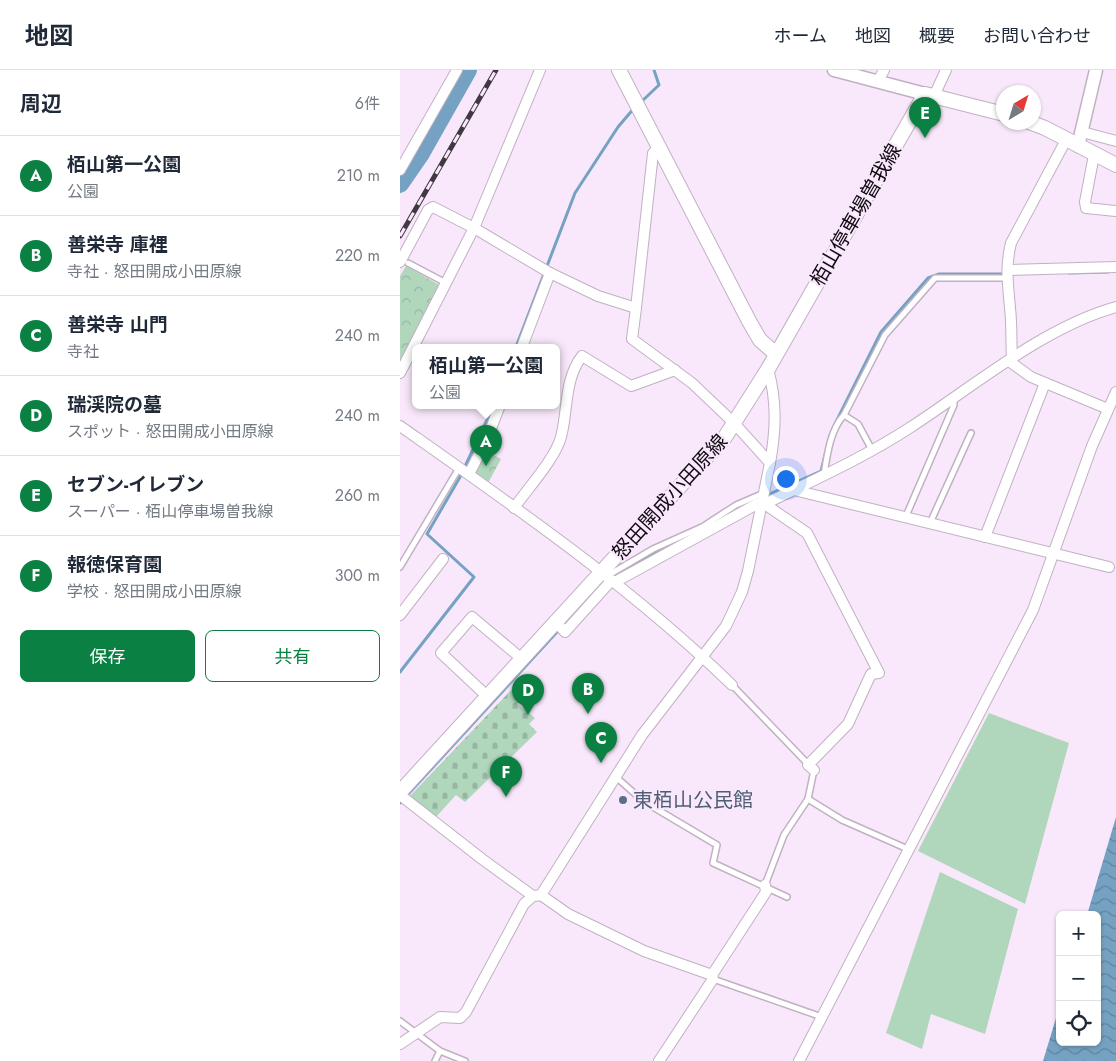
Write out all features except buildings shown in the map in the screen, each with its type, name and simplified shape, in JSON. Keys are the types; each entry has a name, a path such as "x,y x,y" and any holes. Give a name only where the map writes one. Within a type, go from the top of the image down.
{"main road":[{"path":"619,70 756,334 776,354"},
{"path":"930,95 996,112"},
{"name":"栢山停車場曽我線","path":"776,354 930,95"},
{"path":"1041,128 1116,165"},
{"name":"怒田開成小田原線","path":"400,794 556,622 609,577 710,455 734,423 776,354"}],"street":[{"path":"400,170 455,70"},
{"path":"415,344 474,228 540,70"},
{"path":"834,70 881,76 930,95 946,70"},
{"path":"1096,70 1082,132 1072,143 1011,242 1007,258 1007,274 1011,360 1020,371 1108,409"},
{"path":"1082,132 1116,141"},
{"path":"659,148 653,153 632,339 675,370 734,423 770,463"},
{"path":"1094,155 1085,202 1086,208 1116,211"},
{"path":"404,262 430,208 438,208 550,274 598,296 636,308"},
{"path":"1007,274 1116,267"},
{"path":"523,344 550,274"},
{"path":"609,577 757,504 764,498 794,490 873,451 1011,360 1092,313 1116,307"},
{"path":"400,373 412,350"},
{"path":"514,508 556,449 560,438 571,378 576,364 582,356 631,386 675,370"},
{"path":"400,1044 440,1017 460,1018 466,1012 524,904 537,896 642,735 726,626 742,592 764,498 770,463 776,426 774,391 768,369"},
{"path":"985,537 1045,383"},
{"path":"799,1061 1033,610 1092,446 1116,392"},
{"path":"464,471 487,439 498,409"},
{"path":"400,426 609,577 703,657 732,685"},
{"path":"794,490 1109,567"},
{"path":"764,498 807,533 879,673 872,674 848,724 811,767"},
{"path":"400,614 443,559"},
{"path":"488,698 441,653 472,617 522,659"},
{"path":"400,794 482,859 537,896 568,914 644,951 712,977"},
{"path":"659,1061 766,892 764,885"}],"lane":[{"path":"404,262 446,284"},
{"path":"824,476 830,443 840,420 885,335 935,278 1007,274"},
{"path":"906,516 954,405 954,398"},
{"path":"844,415 858,424 873,451"},
{"path":"930,523 971,433"},
{"path":"400,567 464,471"},
{"path":"732,685 811,767 808,798 784,834 764,885"},
{"path":"616,777 643,801 717,845 713,863 787,897"},
{"path":"808,798 842,820 910,850"},
{"path":"712,977 822,1017"},
{"path":"400,1021 440,1051 465,1061"},
{"path":"435,1061 440,1051"}],"green space":[{"path":"406,266 441,286 400,368 400,276"},
{"path":"483,449 501,459 487,485 471,473"},
{"path":"518,683 527,691 517,704 535,718 529,724 537,732 465,802 456,795 436,817 410,796"},
{"path":"989,713 1069,743 1025,904 918,851"},
{"path":"940,872 1018,909 985,1034 931,1014 922,1049 886,1033"}],"water":[{"path":"1116,817 1116,1061 1043,1061 1056,1018 1056,1046 1101,1046 1101,911 1088,911"}],"waterway":[{"path":"400,184 420,155 468,70"},
{"path":"640,103 659,85 654,70"},
{"path":"517,344 575,193 618,127 635,107"},
{"path":"1069,273 1108,272"},
{"path":"836,422 881,332 928,278 939,274 1006,274"},
{"path":"400,672 474,577 427,534 460,477 492,409"},
{"path":"765,496 821,471 830,435"},
{"path":"610,578 684,538"},
{"path":"400,803 591,595"}],"railway":[{"path":"400,236 496,70"}],"place":[{"name":"セブン-イレブン","path":"925,138"},
{"name":"栢山第一公園","path":"486,466"},
{"name":"善栄寺 庫裡","path":"588,714"},
{"name":"瑞渓院の墓","path":"528,715"},
{"name":"善栄寺 山門","path":"601,763"},
{"name":"報徳保育園","path":"506,797"},
{"name":"東栢山公民館","path":"623,800"}]}
